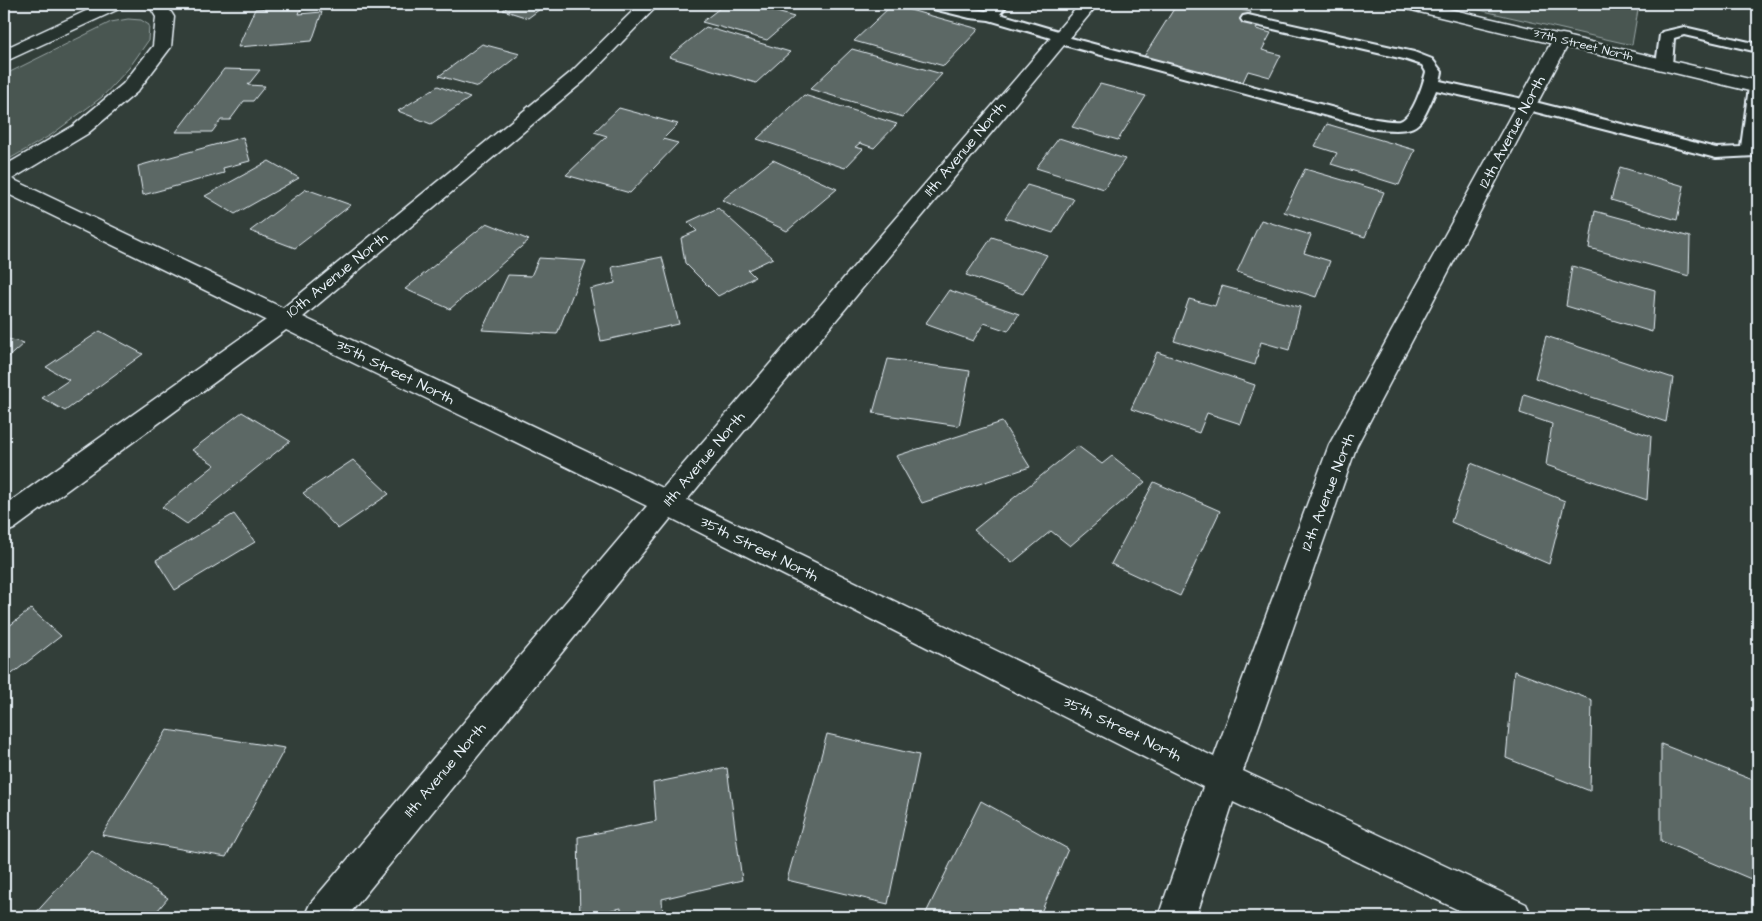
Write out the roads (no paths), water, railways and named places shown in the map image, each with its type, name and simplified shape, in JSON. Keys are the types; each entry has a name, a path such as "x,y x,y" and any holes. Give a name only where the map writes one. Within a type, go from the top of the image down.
{"street":[{"path":"4,56 115,4"},
{"path":"4,175 80,130 130,88 162,47 165,17 157,4"},
{"name":"10th Avenue North","path":"4,521 286,318 577,77 650,4"},
{"name":"11th Avenue North","path":"323,917 666,503 1089,4"},
{"name":"37th Street North","path":"1407,4 1562,39 1758,87"},
{"name":"12th Avenue North","path":"1178,917 1223,779 1343,445 1562,39"},
{"name":"35th Street North","path":"4,184 286,318 666,503 1223,779 1513,917"}],"lane":[{"path":"930,4 970,14 990,16 1059,38 1375,124 1402,126 1416,118 1431,84 1434,72 1427,62 1409,55 1248,19"},
{"path":"990,16 1001,4"},
{"path":"1664,65 1667,35 1684,31 1758,48"},
{"path":"1431,84 1716,153 1749,152 1758,87"}]}
